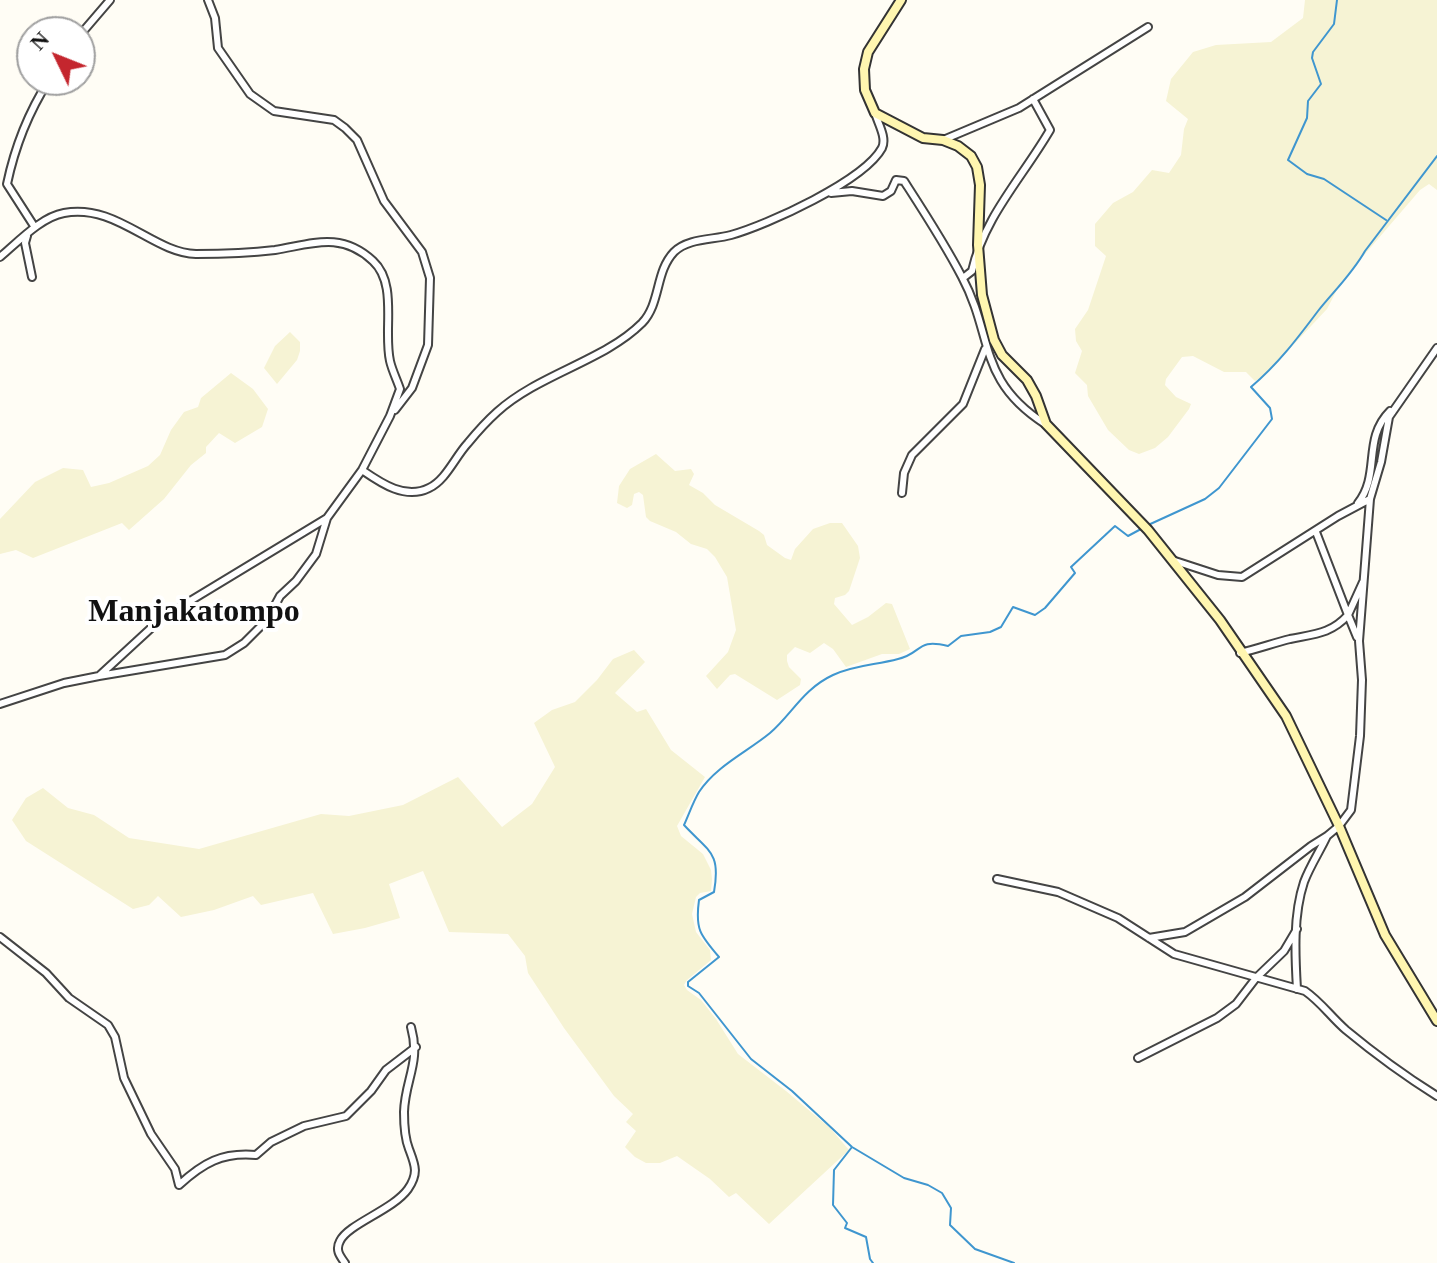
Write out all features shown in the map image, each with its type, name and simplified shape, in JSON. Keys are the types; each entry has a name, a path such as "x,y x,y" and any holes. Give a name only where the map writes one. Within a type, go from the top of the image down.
{"street":[{"path":"96,16 110,0"},
{"path":"208,0 215,18 218,48 250,94 274,111 334,120 345,128 357,140 384,201 422,252 430,278 428,345 412,388 390,416"},
{"path":"362,470 386,486 414,493 428,489 438,482 499,410 543,380 601,351 643,321 657,295 662,269 675,251 687,243 745,231 827,193 868,163 883,146 884,138 865,90 864,69 868,52 901,0"},
{"path":"943,140 1019,108 1148,27"},
{"path":"34,226 7,184 14,151 40,96"},
{"path":"963,278 972,271 978,245 1003,198 1050,130 1033,99"},
{"path":"875,113 923,138 943,140 958,146 971,156 977,167 980,185 978,245 982,295 994,340 1002,355 1027,380 1046,424"},
{"path":"827,193 852,191 883,196 891,191 896,180 904,181 963,278 985,349 1008,395 1046,424 1146,528 1220,620 1286,716 1339,826 1385,935 1437,1021"},
{"path":"0,257 27,236 34,226 63,213 81,213 123,222 185,253 273,250 322,240 342,243 371,259 382,271 389,360 400,389 390,416 362,470 327,518 316,554 280,596 267,620 244,643 225,655 64,683 9,701 0,707"},
{"path":"27,236 25,243 32,277"},
{"path":"1149,938 1185,932 1245,897 1327,836 1351,810 1361,708 1359,641 1370,499 1389,417 1437,348"},
{"path":"902,493 904,473 912,455 963,404 985,349"},
{"path":"1356,506 1369,484 1376,428 1398,403"},
{"path":"1172,560 1218,575 1242,577 1370,499"},
{"path":"99,676 162,618 327,518"},
{"path":"1316,532 1359,641"},
{"path":"1240,653 1290,639 1313,637 1340,624 1348,615 1365,579"},
{"path":"1297,989 1297,929 1304,882 1327,836"},
{"path":"997,879 1058,892 1118,918 1174,954 1297,989 1319,1001 1386,1063 1437,1096"},
{"path":"1138,1058 1217,1018 1236,1004 1256,978 1284,951 1297,929"},
{"path":"0,937 46,973 69,998 108,1025 115,1037 124,1078 151,1134 175,1169 179,1185 198,1167 234,1153 256,1155 271,1142 304,1126 346,1116 371,1091 386,1070 416,1047"},
{"path":"345,1263 338,1254 338,1243 405,1193 415,1178 416,1164 408,1147 404,1111 416,1047 411,1027"}],"shaded area":[{"path":"1305,0 1437,0 1437,190 1429,184 1420,190 1341,282 1327,309 1265,375 1255,381 1246,372 1224,372 1193,356 1182,357 1165,385 1176,397 1191,404 1189,409 1168,437 1155,448 1139,454 1129,450 1108,430 1088,396 1087,385 1075,373 1082,351 1076,341 1075,329 1088,310 1106,256 1095,246 1095,224 1113,203 1133,192 1152,170 1169,173 1181,155 1188,119 1166,101 1171,79 1193,52 1216,45 1271,42 1303,18"},
{"path":"290,332 300,342 300,351 297,360 277,384 264,368 275,346"},
{"path":"231,373 253,389 268,409 262,427 235,443 219,433 206,447 206,453 191,465 164,499 129,530 122,523 33,558 16,550 0,554 0,519 35,482 63,468 83,470 91,487 109,483 148,466 160,455 171,430 184,412 198,407 201,398"},
{"path":"656,454 675,471 691,469 694,474 689,485 715,505 759,531 767,545 785,558 791,560 795,549 813,529 830,523 842,523 858,546 860,558 849,591 835,598 834,604 852,625 886,603 892,604 910,649 899,654 882,654 846,667 833,649 824,643 810,653 795,647 787,655 787,661 801,679 800,685 777,700 735,674 730,675 717,689 706,676 728,652 736,630 727,577 707,549 691,544 676,532 650,521 646,517 643,495 639,492 634,494 632,505 627,508 617,503 619,486 630,469"},
{"path":"634,650 645,662 615,693 637,712 646,709 671,750 705,777 677,826 681,836 703,854 711,870 711,891 696,897 692,914 696,932 710,950 711,960 684,985 716,1019 738,1054 830,1128 849,1150 769,1224 736,1193 729,1197 677,1156 660,1163 646,1163 625,1147 636,1131 626,1122 633,1114 614,1096 564,1028 528,973 525,956 508,934 449,932 423,871 389,884 400,918 365,928 333,934 313,893 261,905 253,896 214,910 181,917 158,896 149,905 133,909 26,841 12,820 26,798 43,788 68,808 94,815 129,838 199,849 321,814 349,816 403,805 458,777 502,827 532,804 555,767 534,723 552,710 575,702 613,659"}],"waterway":[{"path":"1337,0 1334,24 1313,52 1312,58 1321,84 1308,101 1307,118 1288,160 1307,174 1324,179 1386,220"},
{"path":"1146,526 1205,499 1219,488 1272,419 1270,408 1251,387 1287,351 1349,275 1437,156"},
{"path":"1014,1263 975,1249 950,1225 951,1208 942,1193 904,1178 852,1147 792,1091 751,1059 699,993 688,986 688,982 719,957 703,937 698,918 699,900 714,892 714,860 684,825 706,783 770,733 806,694 823,681 849,669 906,656 925,645 948,646 961,636 990,632 1001,627 1013,607 1035,615 1045,608 1075,573 1071,567 1115,526 1128,536 1141,529"},
{"path":"852,1147 834,1170 833,1205 847,1223 845,1228 866,1237 873,1263"}],"district":[{"name":"Manjakatompo","path":"194,613"}]}
